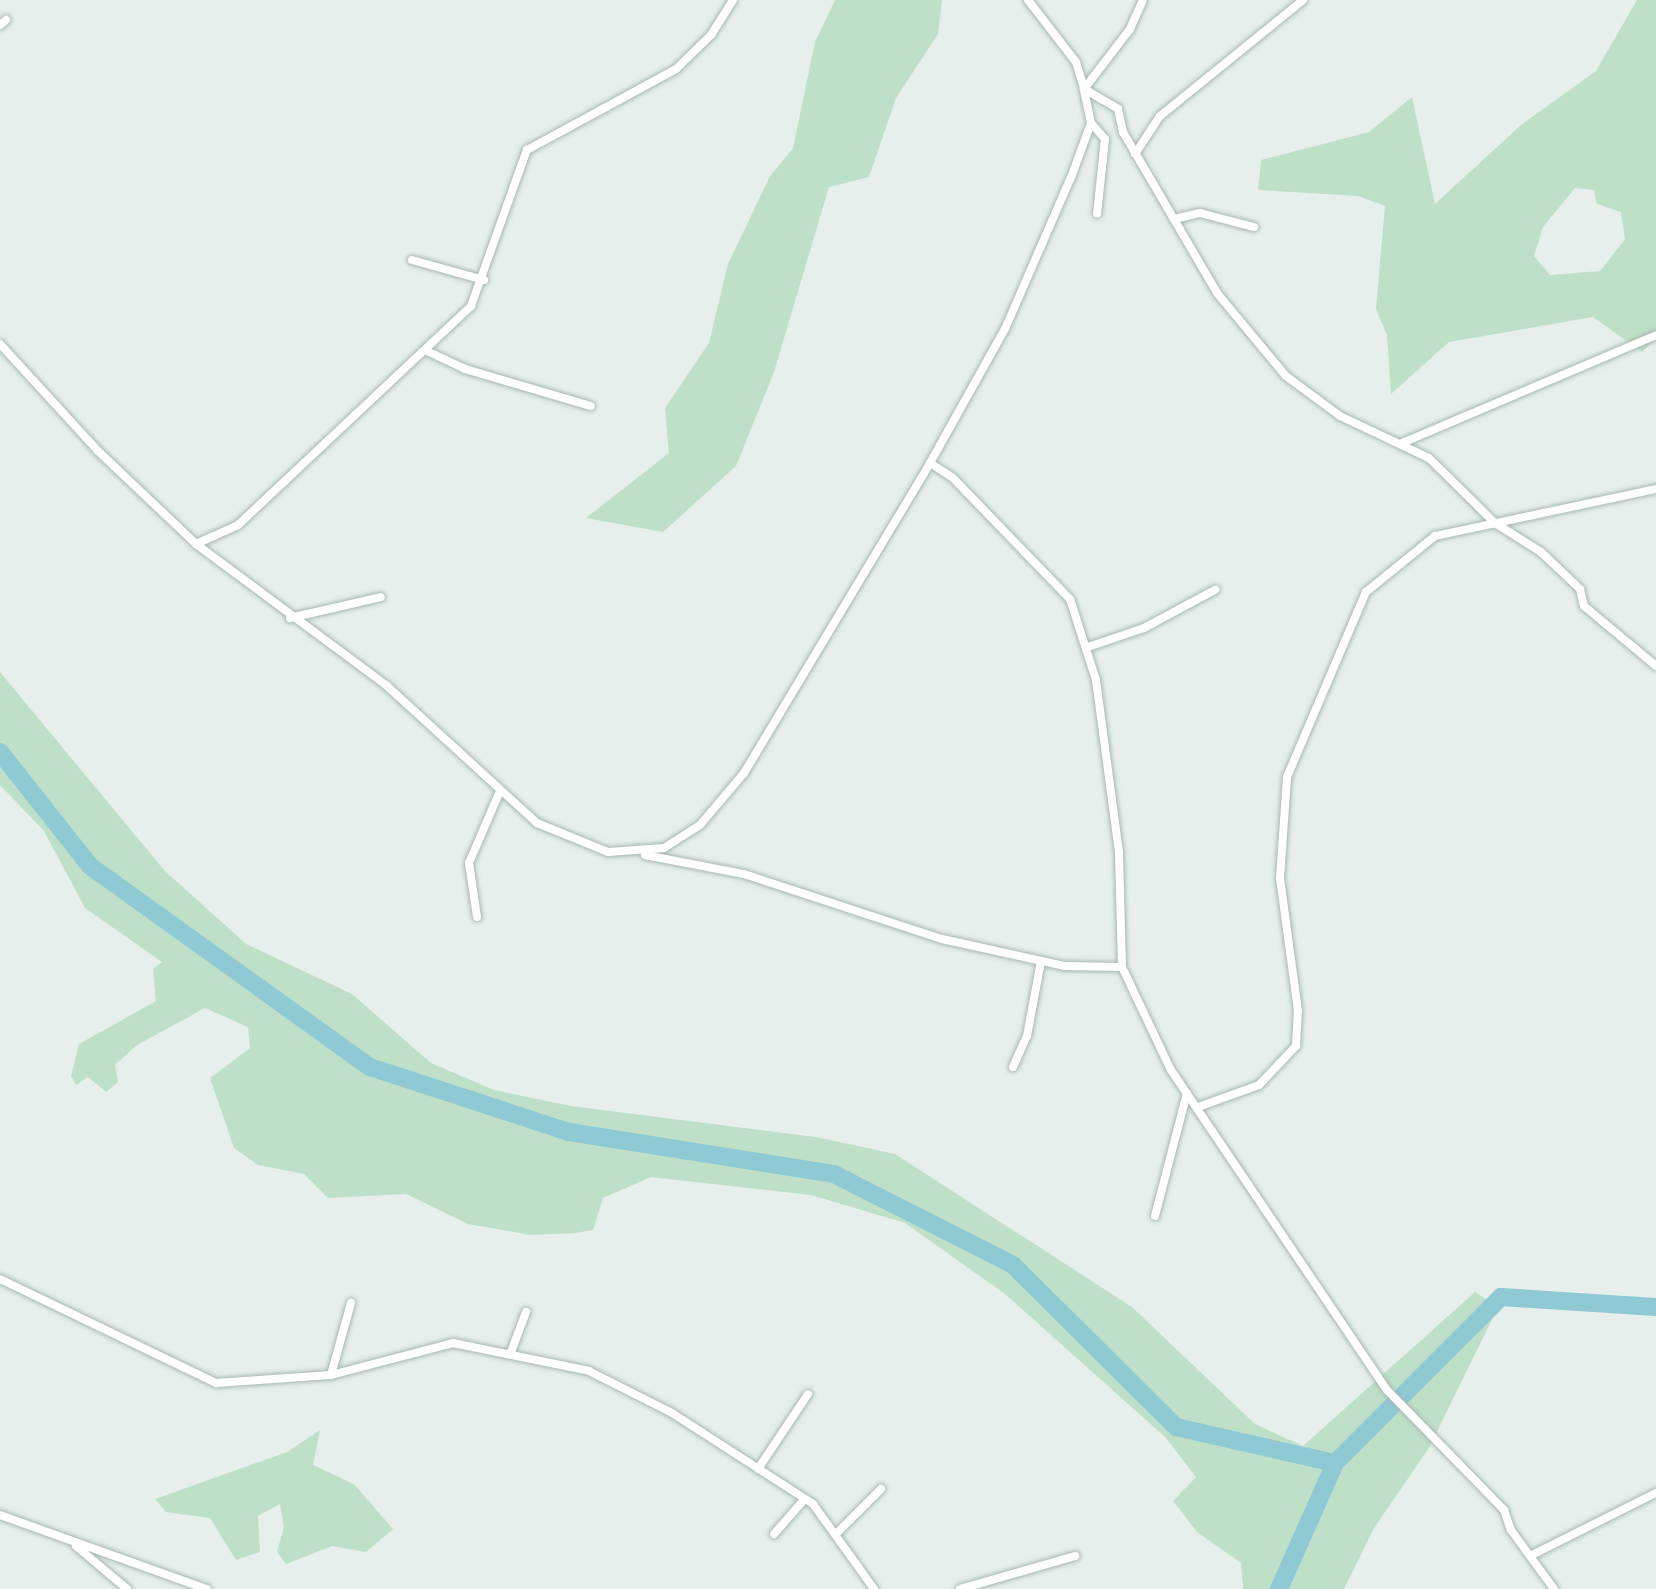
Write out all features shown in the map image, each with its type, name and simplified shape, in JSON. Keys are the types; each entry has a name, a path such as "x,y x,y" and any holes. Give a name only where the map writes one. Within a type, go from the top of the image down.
{"street":[{"path":"196,544 238,525 471,306 484,280 522,154 676,69 711,35 733,0"},
{"path":"1028,0 1076,62 1091,123 1105,139 1097,214"},
{"path":"1084,89 1130,29 1143,0"},
{"path":"1135,154 1160,116 1303,0"},
{"path":"1084,89 1118,109 1135,154 1222,301 1286,376 1340,416 1402,443 1446,471 1495,523 1540,552 1580,589 1584,606 1656,666"},
{"path":"640,854 686,836 730,794 930,464 1013,311 1091,123"},
{"path":"1174,219 1200,214 1254,226"},
{"path":"412,260 484,280"},
{"path":"1402,443 1656,335"},
{"path":"0,344 98,452 196,544 290,618 387,686 536,824 576,843 744,874 862,916 1041,961 1122,967"},
{"path":"427,350 465,369 591,406"},
{"path":"930,464 1060,582 1088,647 1119,852 1122,967 1187,1092 1386,1390 1504,1510 1554,1589"},
{"path":"1198,1107 1259,1085 1296,1046 1298,1011 1280,878 1286,778 1360,601 1424,541 1656,489"},
{"path":"1088,647 1144,628 1214,590"},
{"path":"290,618 380,596"},
{"path":"1644,656 1656,651"},
{"path":"477,917 469,862 500,791"},
{"path":"1013,1067 1027,1036 1041,961"},
{"path":"1156,1216 1187,1092"},
{"path":"0,1279 216,1382 332,1375 453,1342 589,1371 623,1386 804,1500 838,1532 874,1589"},
{"path":"332,1375 350,1302"},
{"path":"511,1352 526,1312"},
{"path":"758,1469 808,1394"},
{"path":"838,1532 881,1489"},
{"path":"1532,1555 1656,1493"},
{"path":"774,1534 804,1500"},
{"path":"0,1515 208,1589"},
{"path":"73,1543 128,1589"},
{"path":"960,1589 1074,1556"}],"green space":[{"path":"835,0 942,0 938,34 896,98 869,177 829,187 774,372 736,466 663,532 586,518 669,453 665,408 709,343 728,264 770,176 793,148 815,42"},
{"path":"1637,0 1656,0 1656,338 1642,352 1593,317 1449,342 1391,394 1387,335 1376,309 1385,206 1358,196 1258,190 1261,160 1369,132 1412,97 1435,204 1521,125 1596,71","holes":["1575,188 1594,190 1597,204 1621,212 1625,239 1600,271 1550,275 1534,256 1543,227"]},
{"path":"0,672 164,870 246,944 352,994 431,1063 494,1090 571,1106 816,1137 895,1154 1132,1307 1255,1424 1303,1446 1475,1292 1498,1307 1429,1448 1374,1528 1344,1589 1243,1589 1241,1563 1197,1532 1173,1501 1196,1477 1165,1437 1005,1294 905,1223 811,1195 651,1177 603,1198 593,1230 575,1233 531,1235 468,1224 406,1194 328,1198 304,1174 258,1165 234,1148 210,1078 250,1048 248,1027 205,1008 137,1045 115,1065 118,1082 106,1092 88,1077 76,1085 71,1076 79,1044 156,1001 153,969 162,962 85,908 44,831 0,785"},
{"path":"320,1430 313,1465 354,1484 393,1529 366,1552 332,1546 286,1564 277,1552 284,1527 280,1504 258,1516 260,1552 236,1560 210,1518 166,1512 155,1499 287,1452"}],"waterway":[{"path":"0,752 90,866 370,1067 569,1132 834,1174 1013,1265 1176,1427 1335,1463"},
{"path":"1279,1589 1335,1463 1501,1297 1656,1307"}]}
